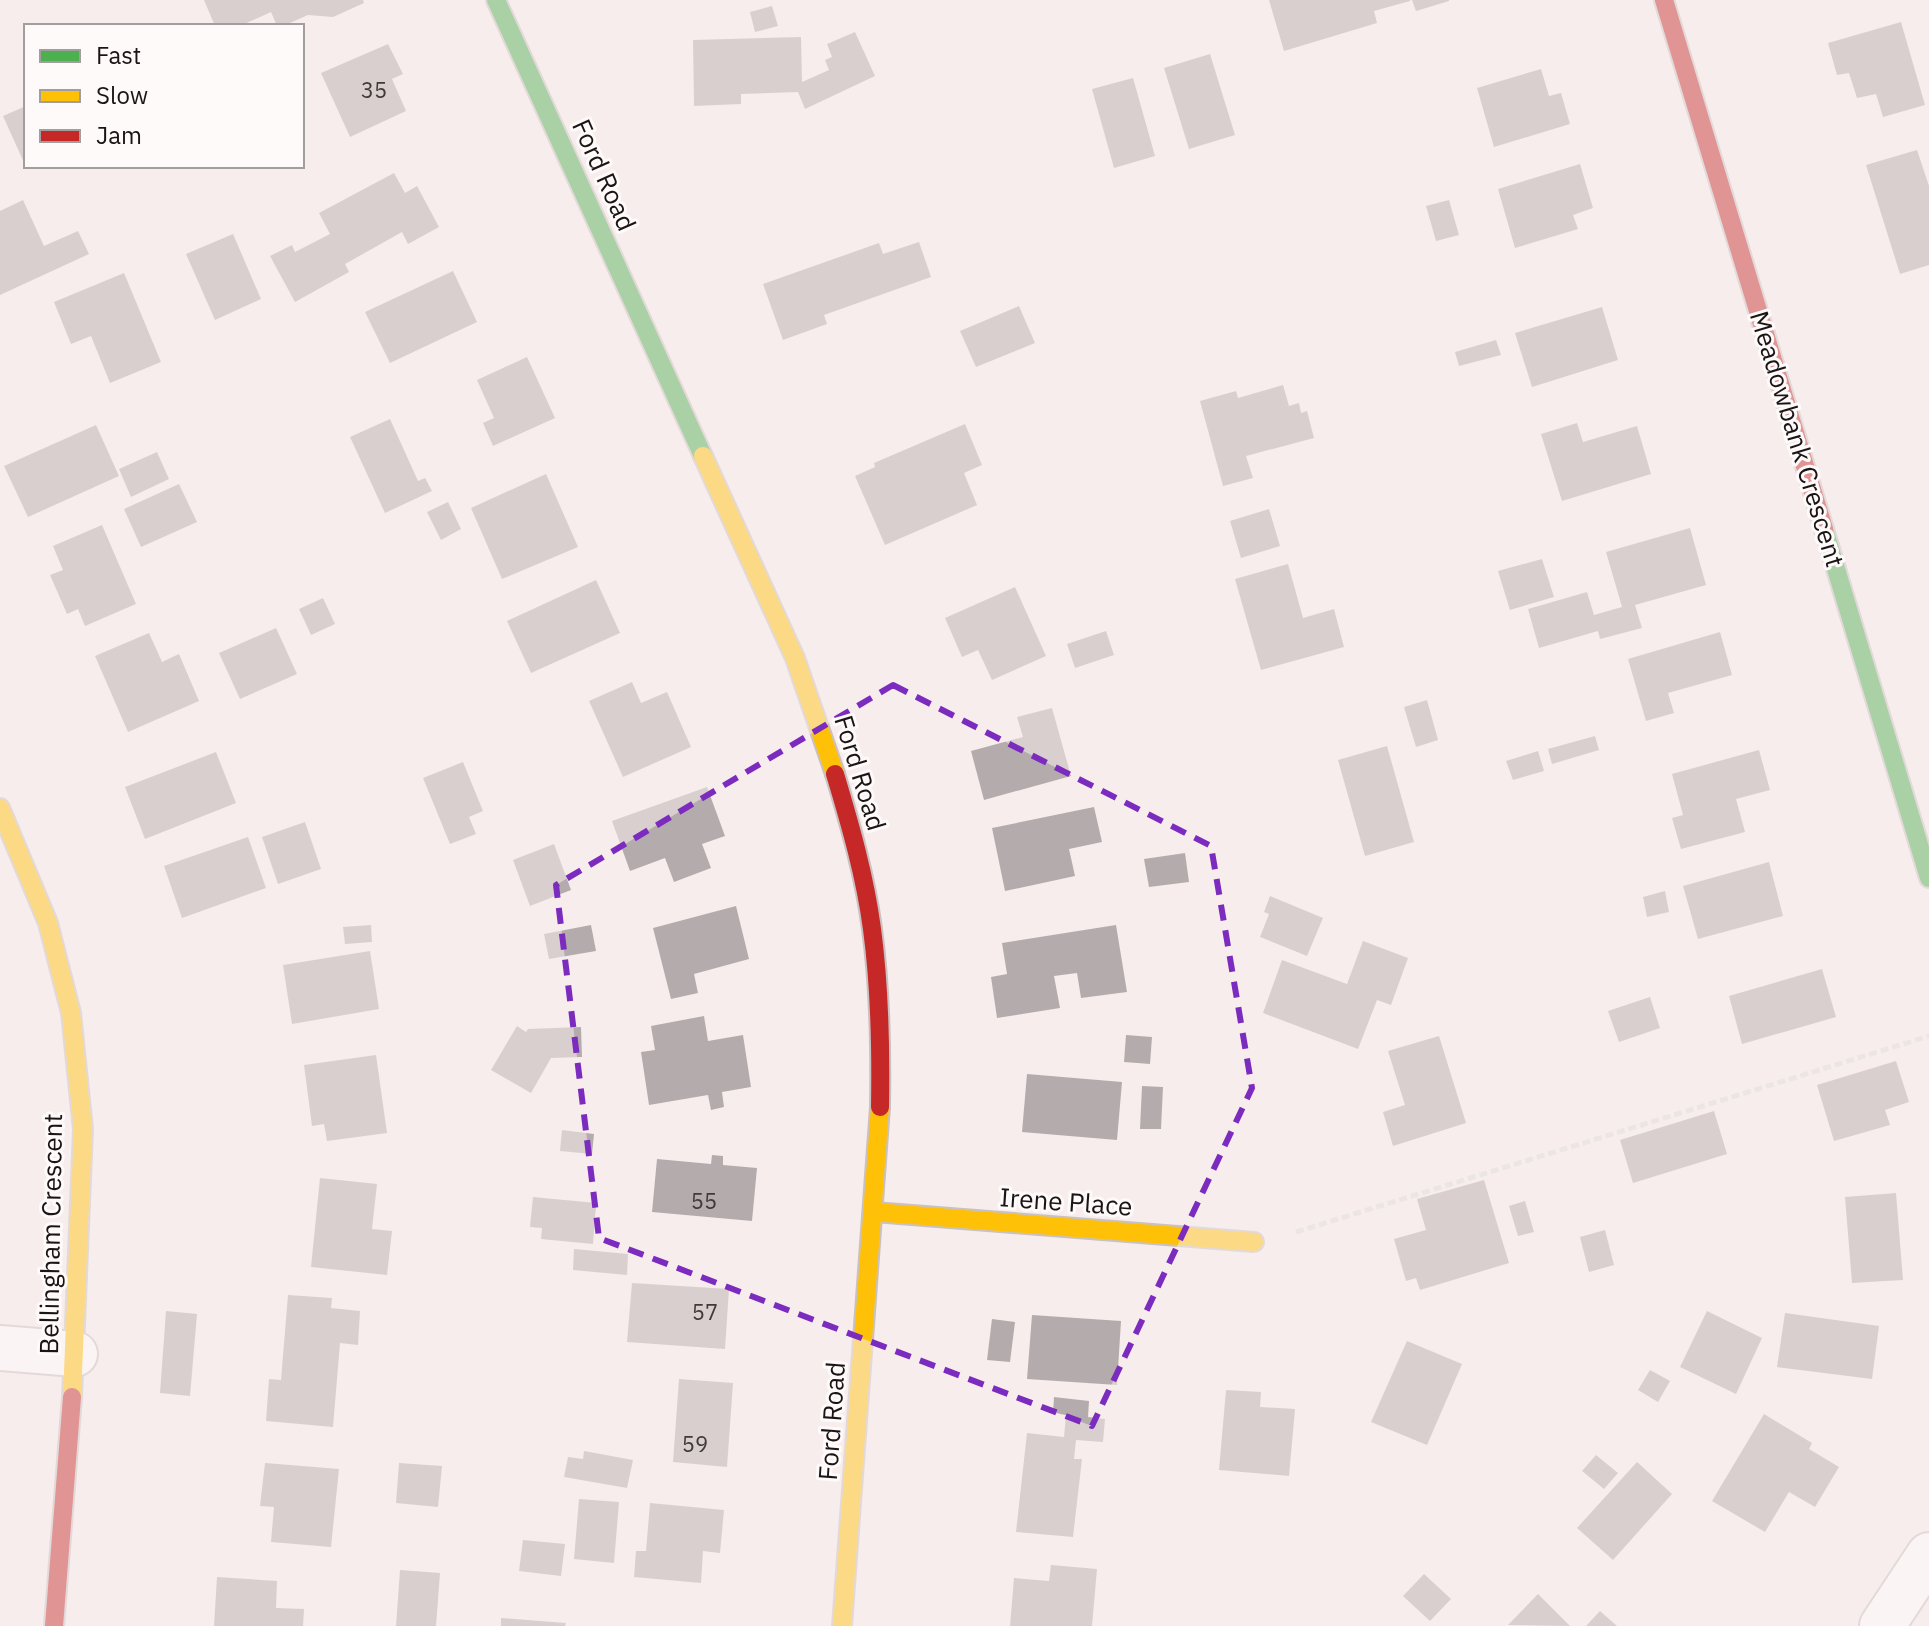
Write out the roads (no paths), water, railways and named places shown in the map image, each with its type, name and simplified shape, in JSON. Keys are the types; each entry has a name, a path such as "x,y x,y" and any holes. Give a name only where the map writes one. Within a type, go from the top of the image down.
{"street":[{"name":"Ford Road","path":"496,0 795,658 822,735 862,872 881,1031 880,1113 842,1626"},
{"name":"Meadowbank Crescent","path":"1664,0 1929,878"},
{"name":"Bellingham Crescent","path":"0,808 48,923 71,1013 83,1129 75,1354 54,1626"},
{"name":"Irene Place","path":"874,1212 1254,1242"},
{"path":"0,1348 75,1354"},
{"path":"1882,1626 1929,1555"}]}
